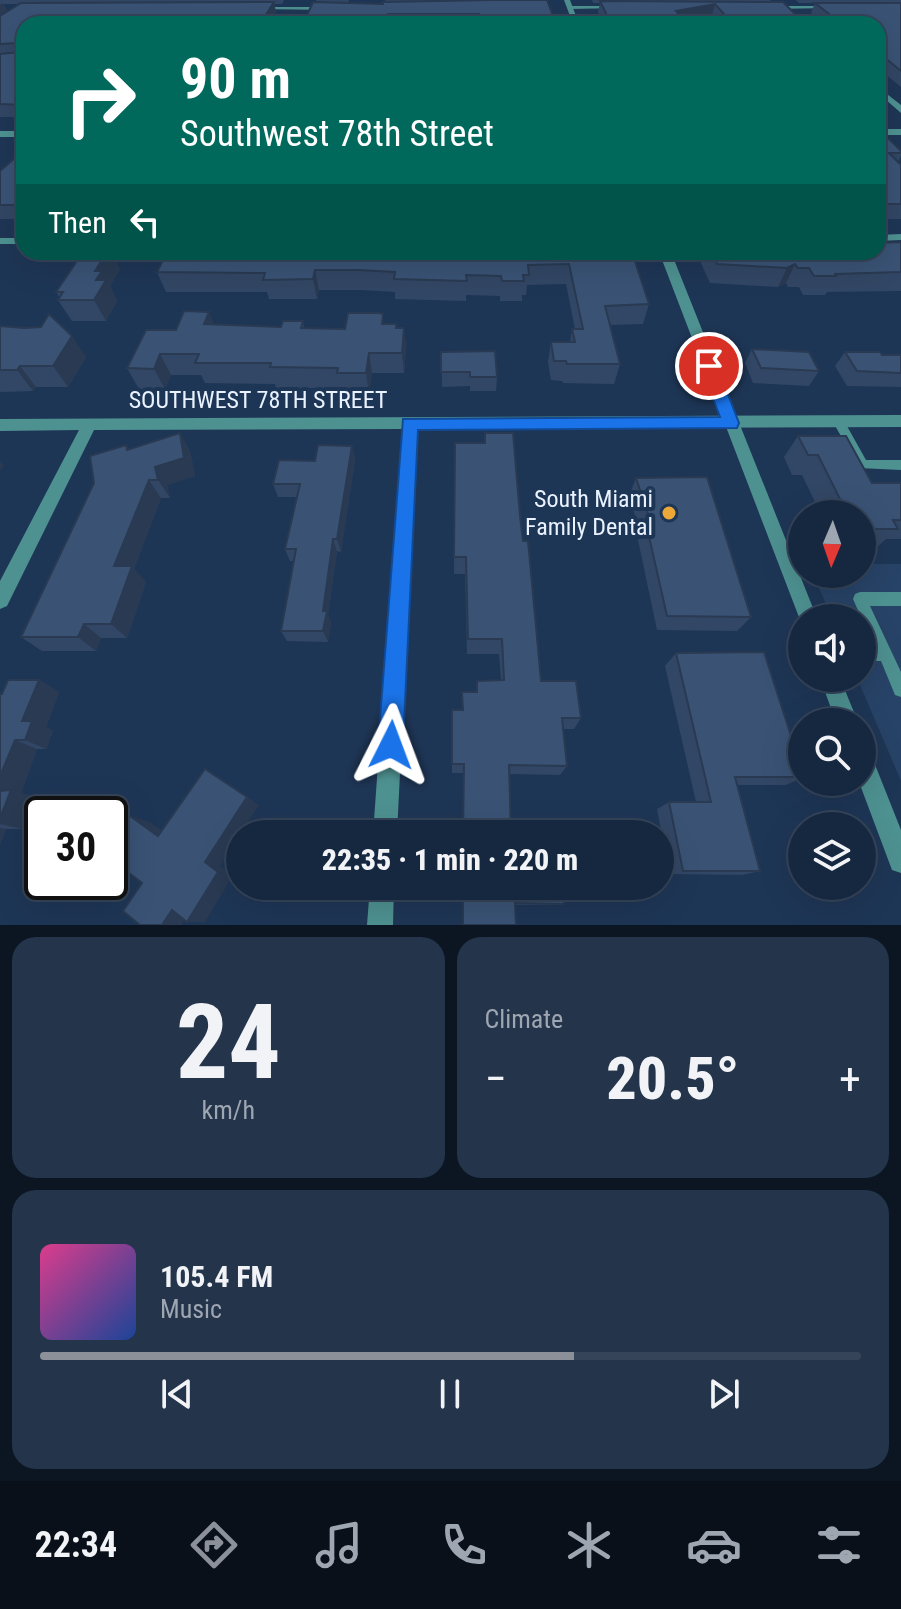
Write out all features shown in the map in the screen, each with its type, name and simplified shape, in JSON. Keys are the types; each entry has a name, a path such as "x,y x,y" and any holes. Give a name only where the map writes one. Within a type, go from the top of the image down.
{"street":[{"path":"567,0 573,16"},
{"path":"679,0 692,16"},
{"path":"780,0 791,11"},
{"path":"570,8 627,8"},
{"path":"671,8 700,8"},
{"path":"759,8 791,11 845,8"},
{"path":"237,9 338,9"},
{"path":"294,16 298,9"},
{"path":"886,96 901,110"},
{"path":"668,260 802,604"},
{"name":"SOUTHWEST 78TH STREET","path":"0,425 901,421"},
{"path":"386,820 410,423"},
{"path":"0,600 89,425"},
{"path":"876,796 901,861"},
{"path":"380,925 381,900"}],"lane":[{"path":"839,422 863,465 901,465"},
{"path":"901,599 860,599 901,689"},
{"path":"876,654 885,654"}],"shaded area":[{"path":"876,564 901,564 901,781 876,722 876,708 870,708 863,692 876,692 876,604 826,604 819,588 876,588"}],"building":[{"path":"547,0 553,16 307,16 313,2"},
{"path":"600,1 783,2 797,16 726,16 715,4 676,11 680,16 607,16"},
{"path":"274,2 265,16 16,16 16,43 0,44 0,16 21,3"},
{"path":"815,3 901,3 901,71 886,59 886,16 832,16"},
{"path":"16,52 16,105 0,104 0,54"},
{"path":"886,136 901,151 889,153 901,165 901,204 886,204"},
{"path":"16,157 14,205 0,205 0,171"},
{"path":"901,242 901,272 814,276 809,268 798,268 795,264 787,268 717,264 715,260 886,260 886,243"},
{"path":"78,260 102,260 95,271 102,271 96,280 106,280 94,300 58,300 63,292 56,292"},
{"path":"163,260 635,260 649,304 605,306 620,364 567,364 566,361 554,361 551,342 575,342 572,329 583,329 569,264 528,265 529,275 523,275 524,281 502,281 501,276 466,275 467,281 394,279 395,272 358,270 315,270 313,279 263,280 265,273 157,272"},
{"path":"184,311 209,312 204,324 281,327 283,321 303,321 301,328 345,329 348,313 379,313 383,314 382,324 396,324 396,328 404,328 402,353 369,353 366,373 337,373 338,368 270,367 271,363 195,363 199,354 160,354 154,369 127,368 146,330 176,330"},
{"path":"49,314 72,336 53,366 20,366 17,370 0,370 0,326 41,327"},
{"path":"752,349 809,352 819,371 761,368"},
{"path":"495,351 497,377 470,377 470,372 441,372 441,352"},
{"path":"845,352 901,355 901,373 857,371"},
{"path":"180,433 184,458 155,467 158,480 149,480 114,566 132,566 111,624 84,624 78,637 21,637 94,483 90,456 126,445 127,450"},
{"path":"485,433 513,433 523,541 528,541 541,681 576,681 581,718 562,718 567,766 509,765 511,820 463,820 464,764 452,764 452,710 463,710 462,692 477,692 477,681 504,680 502,639 468,639 466,557 454,557 455,443 485,443"},
{"path":"798,436 846,436 872,483 901,483 901,520 893,520 898,529 876,529 876,500 840,500 818,455 808,455"},
{"path":"318,445 352,446 337,539 333,539 323,611 327,611 323,631 281,631 296,549 285,549 300,484 273,484 279,460 315,461"},
{"path":"707,477 751,617 667,616 646,523 651,523 636,478"},
{"path":"764,652 788,727 788,777 735,777 760,871 683,871 669,802 711,802 676,653"},
{"path":"8,680 39,680 22,721 32,721 25,740 15,740 0,776 0,694"},
{"path":"205,769 247,797 232,820 226,820 226,830 205,862 218,872 187,922 172,910 162,925 140,925 123,911 142,883 128,872 128,819 130,816 158,836"},
{"path":"11,790 0,818 0,791"},
{"path":"463,900 564,900 564,904 515,903 516,925 463,925"}],"place":[{"name":"South Miami Family Dental","path":"669,513"}],"route":[{"path":"391,745 410,423 731,423 709,366"}]}
